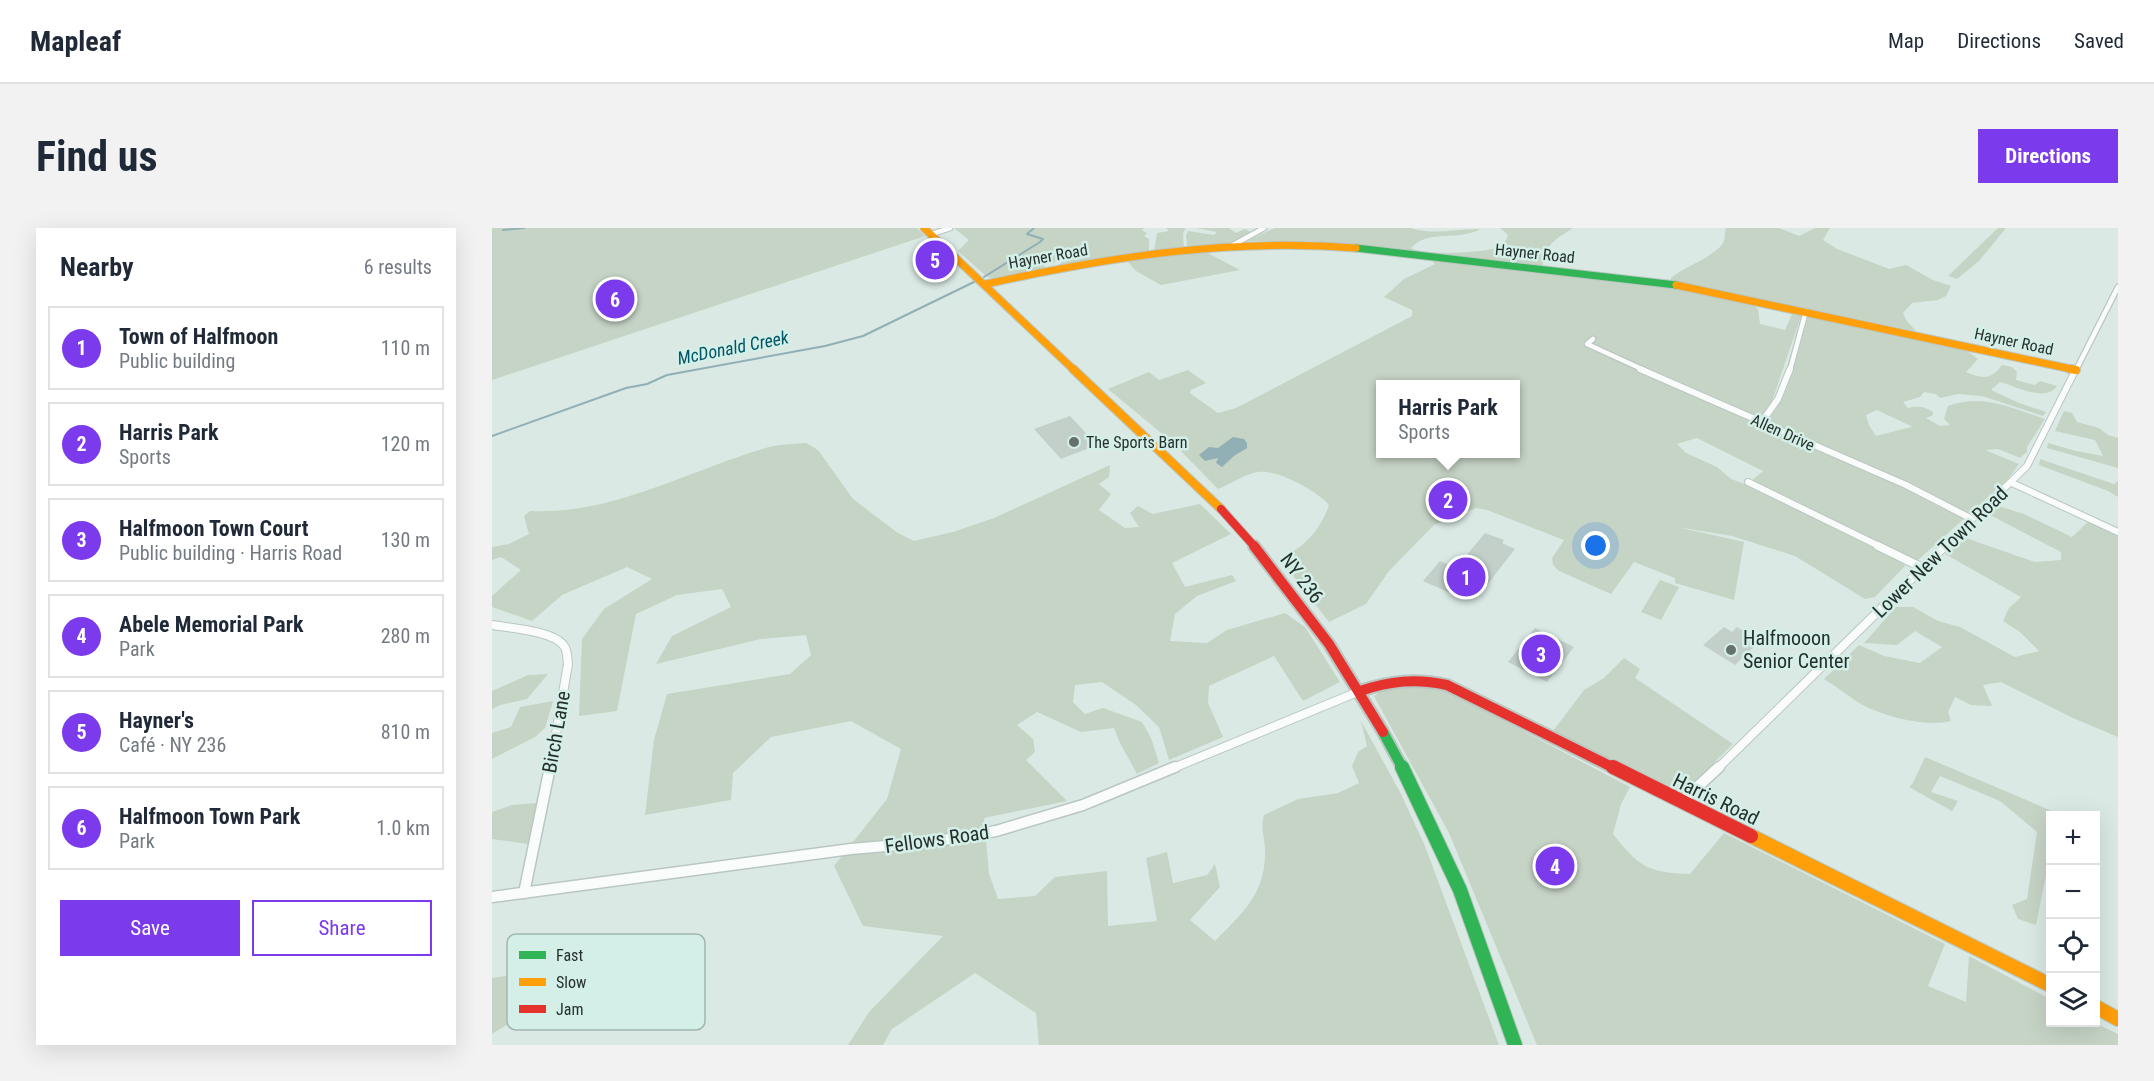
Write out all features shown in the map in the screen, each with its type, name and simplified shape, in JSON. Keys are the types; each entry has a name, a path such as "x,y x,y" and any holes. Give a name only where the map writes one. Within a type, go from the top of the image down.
{"street":[{"path":"928,231 950,228"},
{"path":"1233,245 1264,228"},
{"name":"NY 236","path":"928,231 1202,489 1251,540 1360,691 1408,778 1460,890 1515,1045"},
{"name":"Hayner Road","path":"986,284 1121,259 1233,245 1290,243 1331,245 1679,285 2076,370"},
{"name":"Lower New Town Road","path":"1681,802 1721,766 1921,567 2012,483 2027,466 2118,287"},
{"path":"1761,423 1772,412 1781,394 1806,312"},
{"name":"Allen Drive","path":"1593,339 1587,344 1593,348 1916,490 1972,519"},
{"path":"1748,482 1921,567"},
{"path":"2012,483 2118,532"},
{"name":"Birch Lane","path":"492,625 553,638 565,646 567,654 568,664 545,798 524,893"},
{"name":"Harris Road","path":"1360,691 1391,679 1400,678 1421,678 1447,685 2046,983"},
{"name":"Fellows Road","path":"492,897 851,849 932,842 996,831 1083,805 1360,691"},
{"path":"2100,1009 2118,1018"}],"green space":[{"path":"492,228 917,228 925,236 492,380"},
{"path":"954,228 1144,228 1142,230 1147,233 1144,236 1149,239 1149,253 1057,266 1066,259 1060,257 1052,265 1051,262 1044,264 1045,268 993,279 986,276 958,251 969,240"},
{"path":"1166,228 1186,228 1183,233 1184,248 1154,251 1157,233 1169,231"},
{"path":"1196,228 1229,228 1236,233 1245,229 1251,232 1227,245 1187,247 1188,231 1214,235 1217,232"},
{"path":"1275,228 1411,228 1437,232 1480,229 1462,235 1426,238 1411,248 1417,251 1452,253 1497,247 1505,241 1508,235 1500,228 1573,228 1551,244 1543,260 1543,268 1313,241 1246,241"},
{"path":"1726,228 1779,228 1799,236 1815,228 1830,228 1823,240 1837,249 1889,269 1906,265 1933,280 1951,286 1946,296 1938,300 1912,303 1903,313 1916,331 1671,281 1671,278 1721,246 1724,242"},
{"path":"1998,228 2006,228 1979,261 1957,279 1948,276"},
{"path":"1204,251 1240,270 1161,285 1136,271 1127,261"},
{"path":"1431,259 1662,284 1751,303 1758,309 1760,324 1785,330 1792,314 1801,316 1765,422 1774,412 1787,387 1809,314 1962,347 1978,359 1966,372 1977,376 1990,376 2002,365 2012,367 2017,372 2016,380 2035,385 2040,381 2057,386 2052,391 2038,393 2000,382 1991,390 2046,412 2043,416 1982,396 1958,394 1940,398 1936,394 1924,392 1920,397 1903,402 1908,408 1921,407 1933,412 1933,415 1926,418 1940,426 1950,425 1944,419 1948,406 1973,401 2009,407 2045,419 2027,447 2027,452 2020,458 1998,449 1985,450 2019,464 2008,479 1916,562 1751,481 1763,471 1697,438 1677,444 1686,453 1717,467 1731,479 1753,487 1902,560 1905,566 1875,597 1865,599 1795,556 1732,536 1677,527 1744,542 1734,600 1675,583 1675,578 1634,562 1611,594 1559,571 1553,565 1552,558 1564,540 1487,510 1476,508 1434,525 1389,571 1366,604 1329,622 1280,559 1297,549 1310,537 1321,523 1329,505 1296,482 1266,472 1248,475 1218,489 1172,442 1108,389 1149,372 1159,380 1188,370 1206,383 1191,390 1190,393 1218,413 1236,408 1412,316 1412,310 1384,297 1404,279 1435,264","holes":["1877,410 1911,426 1876,436 1866,415"]},
{"path":"2064,411 2072,413 2077,422 2099,428 2108,435 2118,438 2118,468 2047,448 2048,443 2103,456 2095,440 2055,431"},
{"path":"806,443 818,450 853,499 898,533 914,541 953,532 994,518 1110,465 1109,477 1099,484 1111,494 1099,510 1125,528 1139,527 1130,513 1138,506 1153,514 1200,504 1231,534 1172,563 1185,587 1232,575 1236,581 1197,596 1175,614 1170,641 1207,643 1227,630 1285,613 1305,627 1340,682 1303,701 1274,656 1209,686 1208,703 1223,737 1169,760 1159,727 1136,705 1102,682 1075,685 1073,702 1085,714 1103,708 1142,722 1151,738 1159,763 1137,774 1114,728 1081,732 1037,712 1017,725 1033,739 1035,752 1026,760 1067,801 984,818 989,874 998,899 1035,896 1055,877 1107,871 1108,926 1157,921 1146,858 1167,852 1173,883 1207,875 1215,864 1220,887 1190,920 1215,941 1243,912 1257,891 1264,866 1264,815 1298,799 1338,793 1359,783 1352,766 1358,752 1367,746 1361,721 1401,794 1425,846 1499,1045 1039,1045 1036,1013 975,973 892,1029 883,1045 848,1045 869,1012 943,936 863,926 834,866 887,799 901,749 851,721 771,737 733,773 731,800 645,815 654,740 667,694 790,674 811,655 806,635 761,639 656,664 672,636 731,607 722,589 677,595 636,614 617,711 579,716 582,639 604,609 652,579 627,567 562,595 532,621 492,607 492,596 521,570 501,557 492,560 492,547 509,544 529,534 524,516 530,511 592,506 652,489 769,447"},
{"path":"2040,459 2114,484 2118,481 2118,497 2108,491 2039,465"},
{"path":"1998,506 2024,514 2072,537 2089,521 2118,535 2118,737 2073,718 2001,682 1983,685 1992,706 1971,705 1955,697 1948,712 1951,721 1929,723 1902,719 1876,711 1856,701 1824,679 1859,645 1884,656 1920,663 1942,647 1915,631 1897,645 1864,643 1896,607 1913,607 1938,621 1960,627 2015,657 2039,651 2020,632 2003,621 2009,608 2021,597 1945,554 1963,537 2035,562 2061,560 2061,552 1988,514"},
{"path":"1660,580 1679,587 1661,620 1641,612"},
{"path":"1624,658 1640,669 1635,678 1733,744 1695,781 1684,788 1670,789 1553,731 1584,690 1604,678"},
{"path":"548,674 527,699 492,709 492,691 528,675"},
{"path":"1416,684 1445,690 1630,787 1621,804 1613,834 1630,854 1645,866 1664,872 1690,874 1724,833 1945,944 1928,986 1966,1002 1969,956 2046,997 2046,1027 2100,1025 2118,1034 2118,1045 1537,1045 1449,833 1374,696 1389,688"},
{"path":"553,701 545,728 535,737 492,759 492,733 511,727 520,707"},
{"path":"1925,757 2052,811 2046,811 2046,875 2036,925 2018,919 2012,905 2027,899 2037,832 2000,801 1940,776 1931,792 1958,801 1952,811 1909,787"},
{"path":"537,803 528,844 492,839 492,812 512,805"},
{"path":"507,976 507,1025 492,1034 492,978"}],"water":[{"path":"1233,437 1244,439 1247,448 1222,467 1216,463 1218,458 1205,461 1199,455 1209,447 1218,448"}],"building":[{"name":"The Sports Barn","path":"1070,416 1097,445 1061,459 1034,429"},
{"path":"1485,533 1504,540 1502,543 1515,549 1483,590 1474,586 1468,593 1461,590 1457,596 1423,581 1440,561 1456,568"},
{"name":"Halfmooon Senior Center","path":"1724,627 1732,632 1737,627 1760,641 1735,665 1703,645"},
{"path":"1535,628 1574,647 1547,682 1508,662"}],"waterway":[{"path":"503,230 524,228"},
{"name":"McDonald Creek","path":"984,277 1040,242 1043,239 1027,234 1034,228"},
{"name":"McDonald Creek","path":"492,436 626,388 647,384 667,375 825,346 863,336 976,281"}],"traffic: fast":[{"path":"1356,248 1676,285"},
{"path":"1383,732 1408,778 1460,890 1515,1045"}],"traffic: slow":[{"path":"924,228 1221,509"},
{"path":"986,284 1123,257 1216,246 1310,244 1356,248"},
{"path":"1676,285 2076,370"},
{"path":"1751,836 2046,983"},
{"path":"2100,1009 2118,1019"}],"traffic: jam":[{"path":"1221,509 1267,561 1309,616 1348,673 1383,732"},
{"path":"1360,691 1403,680 1423,680 1447,685 1751,836"}],"place":[{"name":"Hayner's","path":"935,260"},
{"name":"Halfmoon Town Park","path":"615,299"},
{"name":"The Sports Barn","path":"1074,442"},
{"name":"Harris Park","path":"1448,500"},
{"name":"Town of Halfmoon","path":"1466,577"},
{"name":"Halfmooon Senior Center","path":"1731,650"},
{"name":"Halfmoon Town Court","path":"1541,654"},
{"name":"Abele Memorial Park","path":"1555,866"}]}
